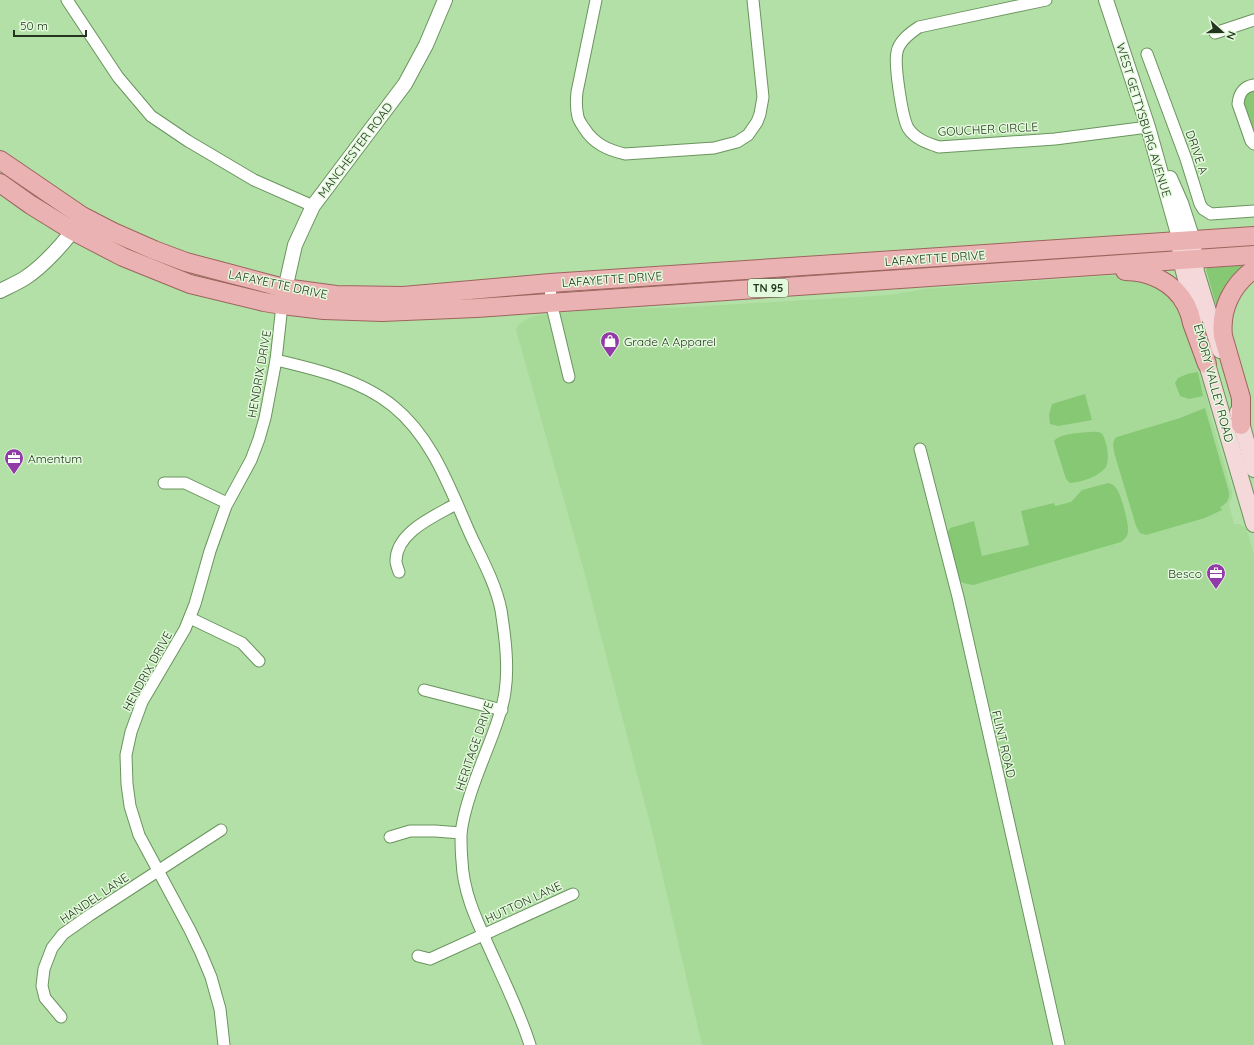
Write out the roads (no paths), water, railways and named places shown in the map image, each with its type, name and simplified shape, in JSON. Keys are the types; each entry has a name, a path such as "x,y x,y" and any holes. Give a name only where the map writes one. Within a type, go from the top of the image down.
{"main road":[{"name":"LAFAYETTE DRIVE","path":"0,160 123,257 190,284 282,306 324,310 382,312 476,308 1254,255"},
{"name":"LAFAYETTE DRIVE","path":"0,183 31,205 78,223 113,232 186,262 284,288 336,296 403,296 550,283 1254,236"},
{"name":"EMORY VALLEY ROAD","path":"1186,240 1206,364 1254,524"},
{"name":"EMORY VALLEY ROAD","path":"1188,259 1196,272 1254,469"},
{"path":"1241,425 1241,398 1222,330 1226,306 1230,295 1241,280 1254,269"},
{"path":"939,276 961,282 1123,271 1138,271 1146,273 1168,285 1178,294 1186,306 1206,364"}],"street":[{"path":"67,0 118,77 151,116 188,141 254,180 313,206"},
{"name":"MANCHESTER ROAD","path":"282,306 284,288 294,245 313,206 405,84 426,45 446,0"},
{"path":"596,0 577,92 576,106 578,119 589,137 601,146 625,154 714,148 737,142 748,135 759,118 763,97 753,0"},
{"name":"GOUCHER CIRCLE","path":"1046,0 919,27 910,33 897,51 896,63 908,127 925,143 938,147 1055,139 1148,127"},
{"name":"WEST GETTYSBURG AVENUE","path":"1106,0 1148,127 1181,203 1186,240"},
{"path":"1215,34 1254,20"},
{"name":"DRIVE A","path":"1147,54 1186,159 1200,204 1211,214 1254,211"},
{"path":"1254,85 1242,91 1238,104 1251,141 1254,144"},
{"path":"0,291 30,275 49,258 78,223"},
{"path":"550,283 551,302 569,377"},
{"name":"HENDRIX DRIVE","path":"224,1045 220,1009 211,977 190,930 139,835 130,806 127,784 126,755 131,732 142,702 179,640 190,618 210,551 227,503 250,460 259,439 266,418 276,360 282,306"},
{"name":"HERITAGE DRIVE","path":"276,360 311,368 344,379 375,394 392,405 406,417 423,438 439,464 494,586 500,609 506,652 505,690 502,710 467,808 461,833 463,875 472,910 521,1021 530,1045"},
{"name":"FLINT ROAD","path":"920,449 958,597 1059,1045"},
{"path":"164,483 185,483 227,503"},
{"path":"399,572 395,561 399,546 404,538 421,524 456,504"},
{"path":"190,618 242,643 259,661"},
{"path":"424,690 502,710"},
{"name":"HANDEL LANE","path":"61,1017 45,998 42,986 44,969 52,948 63,934 90,914 222,830"},
{"path":"390,837 410,831 461,833"},
{"name":"HUTTON LANE","path":"418,956 430,958 573,894"}],"place":[{"name":"Grade A Apparel","path":"610,358"},
{"name":"Amentum","path":"14,475"},
{"name":"Besco","path":"1216,590"}]}
